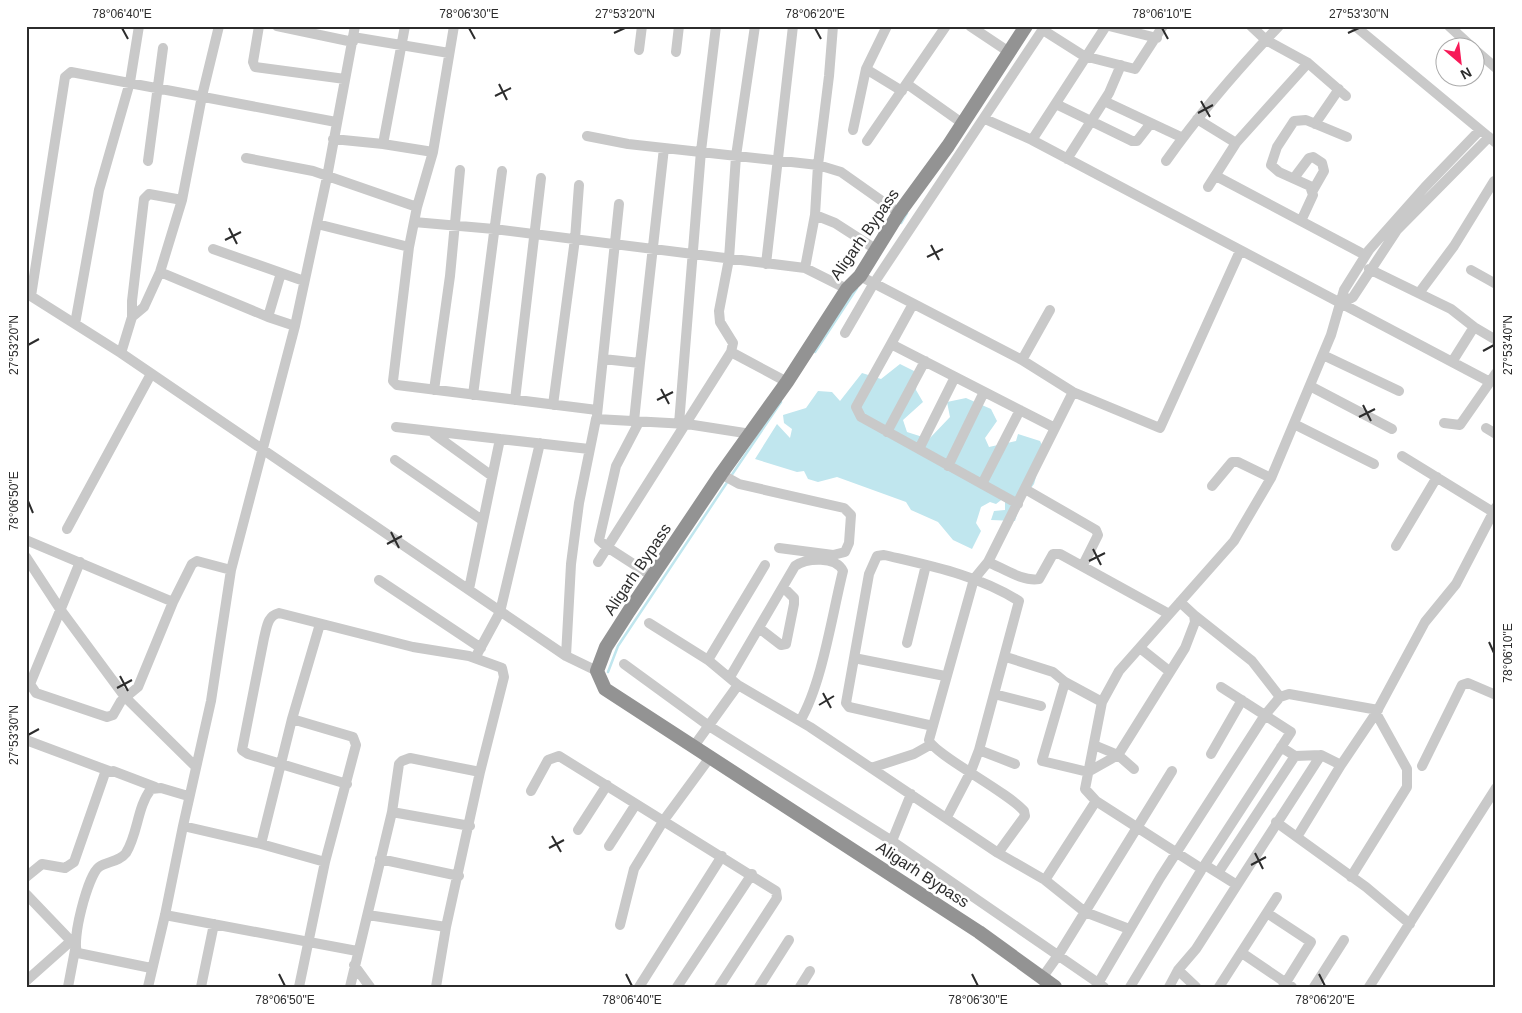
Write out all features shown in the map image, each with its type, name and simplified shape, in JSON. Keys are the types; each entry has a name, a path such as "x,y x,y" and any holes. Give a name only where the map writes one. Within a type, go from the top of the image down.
{"highway":[{"name":"Aligarh Bypass","path":"1026,26 962,123 899,213 877,250 867,279 847,289 751,434 726,477 652,576 606,647 597,670 605,689 701,736 711,756 1045,975 1055,987"}],"street":[{"path":"74,324 99,190 130,82 138,26"},
{"path":"132,317 144,307 160,272 182,200 202,96 219,26"},
{"path":"260,26 253,62 255,67 345,79"},
{"path":"277,26 353,40 402,44 449,53"},
{"path":"148,987 165,915 188,796 211,701 232,570 295,326 327,177 355,26"},
{"path":"383,144 405,26"},
{"path":"454,26 433,152 417,207 409,247 393,381 397,385 553,405 636,422 683,424 751,434"},
{"path":"639,50 642,26"},
{"path":"676,52 679,26"},
{"path":"683,424 691,254 716,26"},
{"path":"598,562 683,424 731,352 733,343 720,322 720,311 729,259 736,156 755,26"},
{"path":"766,264 793,26"},
{"path":"805,268 816,215 818,165 833,26"},
{"path":"853,130 866,70 887,26"},
{"path":"866,140 946,26"},
{"path":"970,26 1009,52"},
{"path":"1032,140 1084,56 1108,26 1157,38"},
{"path":"845,334 867,279 985,119 1044,28 1084,56 1135,69 1157,38 1163,26"},
{"path":"1250,26 1266,40 1308,63 1342,92 1315,124"},
{"path":"1166,161 1197,119 1279,26"},
{"path":"1342,303 1353,297 1369,269 1397,230 1492,140 1355,26"},
{"path":"1448,26 1462,38"},
{"path":"148,161 156,87 163,48"},
{"path":"1484,57 1496,68"},
{"path":"1208,187 1236,143 1308,63"},
{"path":"1067,159 1104,101 1121,65"},
{"path":"866,70 904,87 962,123"},
{"path":"336,122 70,72 66,75 28,295 121,353 263,452 566,656 597,670"},
{"path":"1104,101 1183,138"},
{"path":"1056,104 1132,141 1137,141 1151,123"},
{"path":"985,119 1032,140 1490,382"},
{"path":"1197,119 1236,143"},
{"path":"1301,221 1313,195 1310,186 1279,172 1271,164 1277,147 1294,121 1306,120 1347,137"},
{"path":"1237,885 1218,873 1177,853 1096,801 1085,789 1102,702 1119,671 1234,541 1271,478 1323,354 1342,303 1344,290 1365,255 1394,220 1480,130"},
{"path":"587,136 628,144 818,165 841,172 899,213"},
{"path":"333,139 433,152"},
{"path":"652,576 607,547 600,540 616,466 636,422 640,363 664,148"},
{"path":"1294,178 1309,158 1313,157 1322,163 1324,171 1312,192"},
{"path":"246,158 313,171 417,207"},
{"path":"434,390 460,170"},
{"path":"473,395 502,171"},
{"path":"1216,176 1365,255"},
{"path":"515,400 541,178"},
{"path":"1419,293 1454,246 1494,182"},
{"path":"553,405 575,239 579,185"},
{"path":"121,353 132,317 132,301 144,199 149,194 182,200"},
{"path":"566,656 571,564 578,503 597,415 619,204"},
{"path":"816,215 835,223 877,250"},
{"path":"414,222 494,229 805,268 847,289"},
{"path":"317,224 409,247"},
{"path":"213,249 304,281"},
{"path":"867,279 1022,360 1073,392 1160,428 1240,251"},
{"path":"1369,269 1451,309 1474,327 1496,340"},
{"path":"1471,270 1496,284"},
{"path":"160,272 268,317 295,326"},
{"path":"268,317 281,273"},
{"path":"913,304 856,407 861,418 1018,504"},
{"path":"1022,360 1050,310"},
{"path":"1452,362 1474,327"},
{"path":"891,344 1055,428"},
{"path":"731,352 787,382"},
{"path":"1323,354 1399,391"},
{"path":"603,358 640,363"},
{"path":"887,432 925,361"},
{"path":"1444,423 1460,425 1496,373"},
{"path":"67,529 151,374"},
{"path":"918,449 956,377"},
{"path":"1310,386 1392,429"},
{"path":"948,466 984,392"},
{"path":"930,745 929,740 945,676 974,579 988,562 1073,392"},
{"path":"982,484 1020,410"},
{"path":"1294,424 1374,464"},
{"path":"396,427 432,433 589,448"},
{"path":"1486,428 1496,434"},
{"path":"432,433 492,476"},
{"path":"469,589 500,439"},
{"path":"475,658 500,612 540,443"},
{"path":"1297,837 1377,711 1425,622 1456,584 1494,509 1402,456"},
{"path":"395,460 482,520"},
{"path":"1212,486 1232,462 1238,462 1271,478"},
{"path":"726,477 844,508 851,515 849,543 845,552 833,555 779,548"},
{"path":"1396,546 1437,477"},
{"path":"1025,489 1096,530 1098,535 1083,565"},
{"path":"26,540 173,602"},
{"path":"988,562 1025,579 1034,580 1039,579 1053,554 1060,554 1083,565 1168,614"},
{"path":"933,726 850,707 846,699 869,574 877,556 884,555 974,579 995,586 1019,601 1006,657 978,750 971,771 947,818"},
{"path":"26,557 60,609 126,697 196,767"},
{"path":"730,677 795,566 805,560 833,562 840,566 842,571 815,684 800,721"},
{"path":"80,562 28,681 30,687 36,693 107,717 115,713 126,697 138,687 173,602 194,562 232,570"},
{"path":"708,660 764,565"},
{"path":"906,642 926,565"},
{"path":"379,580 480,648"},
{"path":"759,628 781,645 786,644 794,598 782,587"},
{"path":"1180,602 1252,661 1280,697"},
{"path":"346,784 283,763 248,754 242,750 269,620 273,615 279,613 413,647 475,658 502,668 504,673 446,927 436,987"},
{"path":"1065,682 1042,762 1088,772 1118,755 1169,671 1186,648 1193,632 1194,615"},
{"path":"649,623 708,660 738,685 800,721 998,853 1045,880 1085,912 1129,929"},
{"path":"261,844 283,763 292,719 320,624"},
{"path":"1140,648 1169,671"},
{"path":"1006,657 1053,672 1065,682 1102,702"},
{"path":"854,658 945,676"},
{"path":"624,664 701,736 892,841 1058,956 1098,986 1129,929 1265,715 1280,697 1289,694 1377,711"},
{"path":"1422,766 1462,685 1468,683 1496,695"},
{"path":"701,736 738,685"},
{"path":"1130,987 1203,867 1291,732 1221,688"},
{"path":"994,694 1040,706"},
{"path":"1211,754 1242,700"},
{"path":"1351,877 1400,799 1409,778 1407,769 1377,711"},
{"path":"292,719 355,739 356,745 325,862 299,987"},
{"path":"26,740 155,787 188,796"},
{"path":"871,768 914,754 930,745"},
{"path":"930,745 971,771 1024,811 1025,816 998,853"},
{"path":"1094,745 1118,755 1134,769"},
{"path":"1281,747 1295,756 1321,755 1341,765"},
{"path":"978,750 1015,764"},
{"path":"1169,987 1178,970 1196,949 1276,822 1321,755"},
{"path":"531,791 548,760 554,756 559,756 752,874 776,891 777,898 719,987"},
{"path":"620,925 634,869 664,820 711,756"},
{"path":"1218,873 1295,756"},
{"path":"350,987 357,951 368,916 392,812 399,764 410,758 480,772"},
{"path":"26,877 42,864 65,868 74,862 102,776 109,771"},
{"path":"1045,975 1172,771"},
{"path":"578,830 607,786"},
{"path":"68,987 74,944 89,881 100,866 116,860 126,852 148,793 155,787"},
{"path":"1369,987 1496,788"},
{"path":"892,841 911,794"},
{"path":"1045,880 1096,801"},
{"path":"609,846 636,804"},
{"path":"392,812 470,826"},
{"path":"1276,822 1351,877 1410,924"},
{"path":"182,826 261,844 325,862"},
{"path":"638,987 722,856"},
{"path":"380,859 459,876"},
{"path":"678,987 752,874"},
{"path":"26,894 74,944 81,954 151,968"},
{"path":"1218,987 1277,897"},
{"path":"1242,953 1287,985 1311,942 1267,912"},
{"path":"165,915 308,940 357,951"},
{"path":"368,916 446,927"},
{"path":"201,987 214,924"},
{"path":"758,987 789,940"},
{"path":"1314,987 1344,940"},
{"path":"26,981 74,944"},
{"path":"354,965 370,987"},
{"path":"1178,970 1196,987"},
{"path":"800,987 810,971"}],"water":[{"path":"900,364 918,373 916,390 923,402 903,420 907,432 929,439 950,417 947,402 966,398 991,409 997,421 985,438 989,447 1016,441 1018,434 1040,441 1044,449 1034,484 1021,502 1015,521 991,520 994,511 1005,510 1005,497 996,504 990,502 981,507 976,523 981,531 972,549 953,540 938,522 911,510 906,502 837,477 818,482 808,479 804,471 797,472 755,459 777,424 790,438 792,429 784,423 783,415 806,408 818,391 832,392 840,401 862,373 881,379"}],"waterway":[{"path":"901,223 907,213"},
{"path":"815,352 857,288"},
{"path":"731,476 781,402"},
{"path":"608,672 618,646 728,481"}]}
